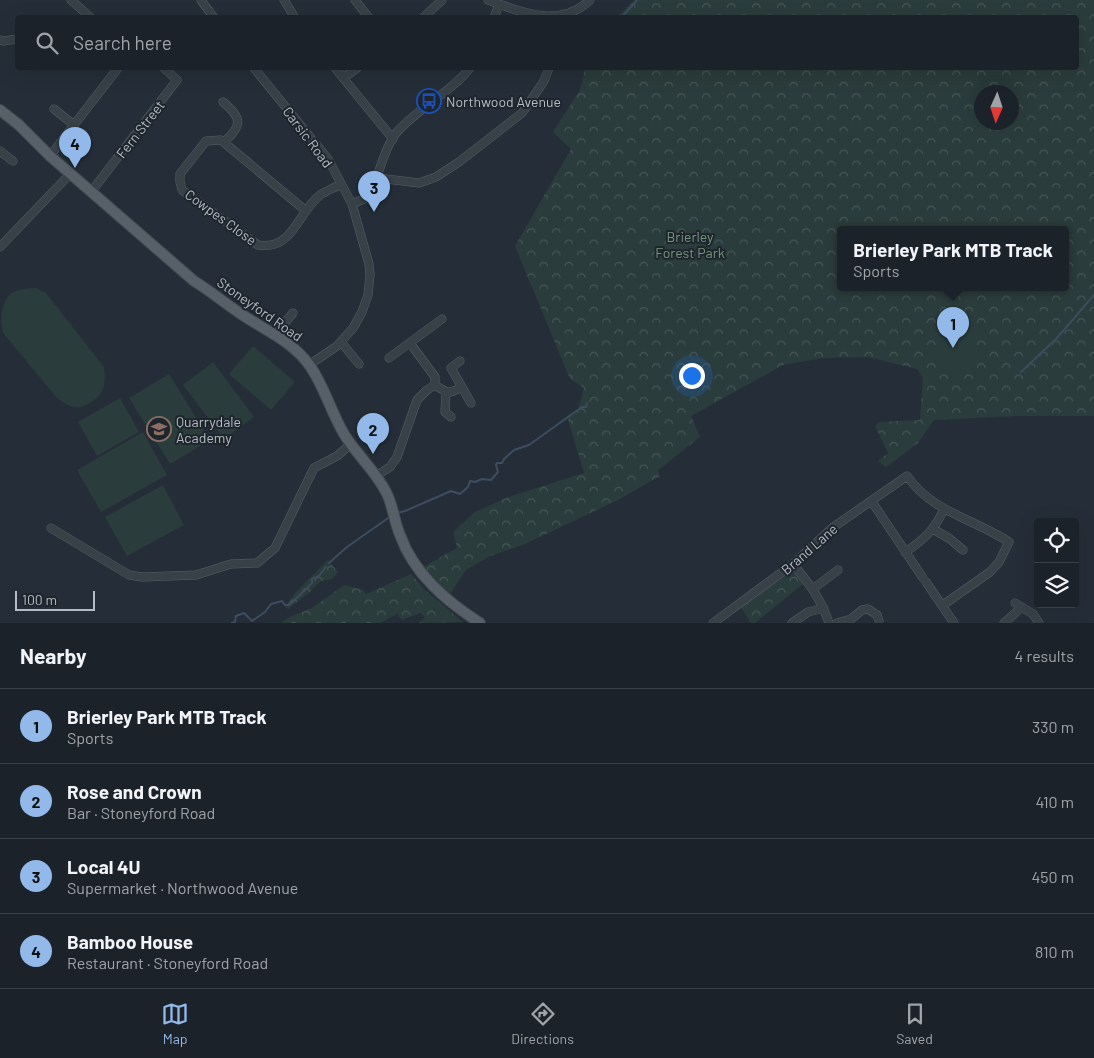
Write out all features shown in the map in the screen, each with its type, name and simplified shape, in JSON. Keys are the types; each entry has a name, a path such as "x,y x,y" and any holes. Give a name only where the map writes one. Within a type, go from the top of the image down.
{"main road":[{"name":"Stoneyford Road","path":"0,110 19,125 70,174 194,281 215,294 243,316 290,344 309,365 336,420 385,490 404,545 425,579 452,603 480,623"}],"street":[{"path":"71,0 88,15"},
{"path":"201,0 212,15"},
{"path":"284,0 293,15"},
{"path":"356,0 367,15"},
{"path":"425,15 442,0"},
{"path":"488,0 528,14 536,15"},
{"path":"562,15 575,11 590,0"},
{"path":"495,15 499,4"},
{"path":"0,40 15,39"},
{"path":"50,156 116,70"},
{"name":"Fern Street","path":"91,192 177,80 166,70"},
{"name":"Carsic Road","path":"256,70 328,159 352,204 369,264 369,285 362,312 353,328 341,342 309,365"},
{"path":"337,70 393,139"},
{"path":"344,78 354,70"},
{"path":"352,204 366,198 371,192 396,133 448,90 468,70"},
{"path":"378,178 418,183 436,177 459,162 522,113 544,81 548,70"},
{"path":"223,102 235,112 238,124 231,136 224,142 306,211"},
{"path":"54,109 74,125"},
{"name":"Cowpes Close","path":"224,142 222,140 206,141 180,174 182,190 258,246 275,246 286,238 320,195 341,184"},
{"path":"0,151 13,161"},
{"path":"0,247 70,174"},
{"path":"275,334 293,313"},
{"path":"389,358 442,319"},
{"path":"421,324 426,331"},
{"path":"341,342 359,364"},
{"path":"410,343 435,376 435,386"},
{"path":"460,361 451,368 471,403"},
{"path":"435,386 450,393 462,387"},
{"path":"376,476 394,462 417,400 427,390 435,386"},
{"path":"446,392 444,412 451,417"},
{"path":"51,528 129,575 142,577 196,575 231,564 257,563 275,548 314,468 337,456 351,444"},
{"name":"Brand Lane","path":"713,623 722,620 793,564 832,528 907,476 924,497 944,509"},
{"path":"872,502 954,623"},
{"path":"905,552 923,540 934,529 944,509 1009,542 999,562 990,572 943,605"},
{"path":"934,529 950,539 962,550"},
{"path":"793,564 814,588 829,623"},
{"path":"814,588 838,570"},
{"path":"1007,622 1019,605 1033,614 1039,623"},
{"path":"792,623 808,612 824,608"},
{"path":"837,623 851,619 862,610 868,609 877,614 879,621"}],"green space":[{"name":"Brierley Forest Park","path":"635,0 1094,0 1094,416 1017,416 934,420 918,443 886,467 878,461 888,453 875,426 879,422 920,420 923,377 917,369 867,357 823,358 783,365 691,416 700,437 658,470 660,476 618,500 525,544 490,556 466,570 448,597 423,567 457,548 453,532 475,512 508,497 584,473 567,416 578,409 584,388 570,379 515,246 571,149 553,132 580,90 585,70 1079,70 1079,15 619,15"},
{"path":"36,288 46,293 104,367 105,378 102,392 96,399 85,405 73,407 57,398 3,333 2,309 7,298 16,291"},
{"path":"976,320 975,376 954,369 923,352 937,345"},
{"path":"253,346 295,382 271,410 229,374"},
{"path":"213,362 254,417 224,439 183,385"},
{"path":"169,374 210,440 170,464 129,398"},
{"path":"120,398 139,432 97,456 78,422"},
{"path":"143,432 167,475 101,512 77,470"},
{"path":"163,485 184,525 127,556 105,517"},
{"path":"328,560 338,572 332,579 321,581 288,609 285,607 295,593"},
{"path":"787,572 796,574 803,584 755,623 751,623 740,606"},
{"path":"411,574 425,590 463,622 419,623 425,617 420,613 402,620 397,614 380,623 281,623 312,608 344,585 363,590 366,594"}],"waterway":[{"path":"624,15 637,0"},
{"path":"1021,372 1057,338 1094,295"},
{"path":"397,513 451,491 460,494 468,487 470,481 491,480 498,472 497,463 502,463 514,450 529,445 582,407 586,407 587,403"},
{"path":"329,563 347,547 391,516"},
{"path":"232,623 235,622 236,616 244,613 252,621 265,612 271,604 282,601 285,605 289,605 312,583 312,579 319,576 326,567"}],"place":[{"name":"Northwood Avenue","path":"429,101"},
{"name":"Bamboo House","path":"75,168"},
{"name":"Local 4U","path":"374,212"},
{"name":"Brierley Park MTB Track","path":"953,348"},
{"name":"Quarrydale Academy","path":"159,429"},
{"name":"Rose and Crown","path":"373,454"}]}
